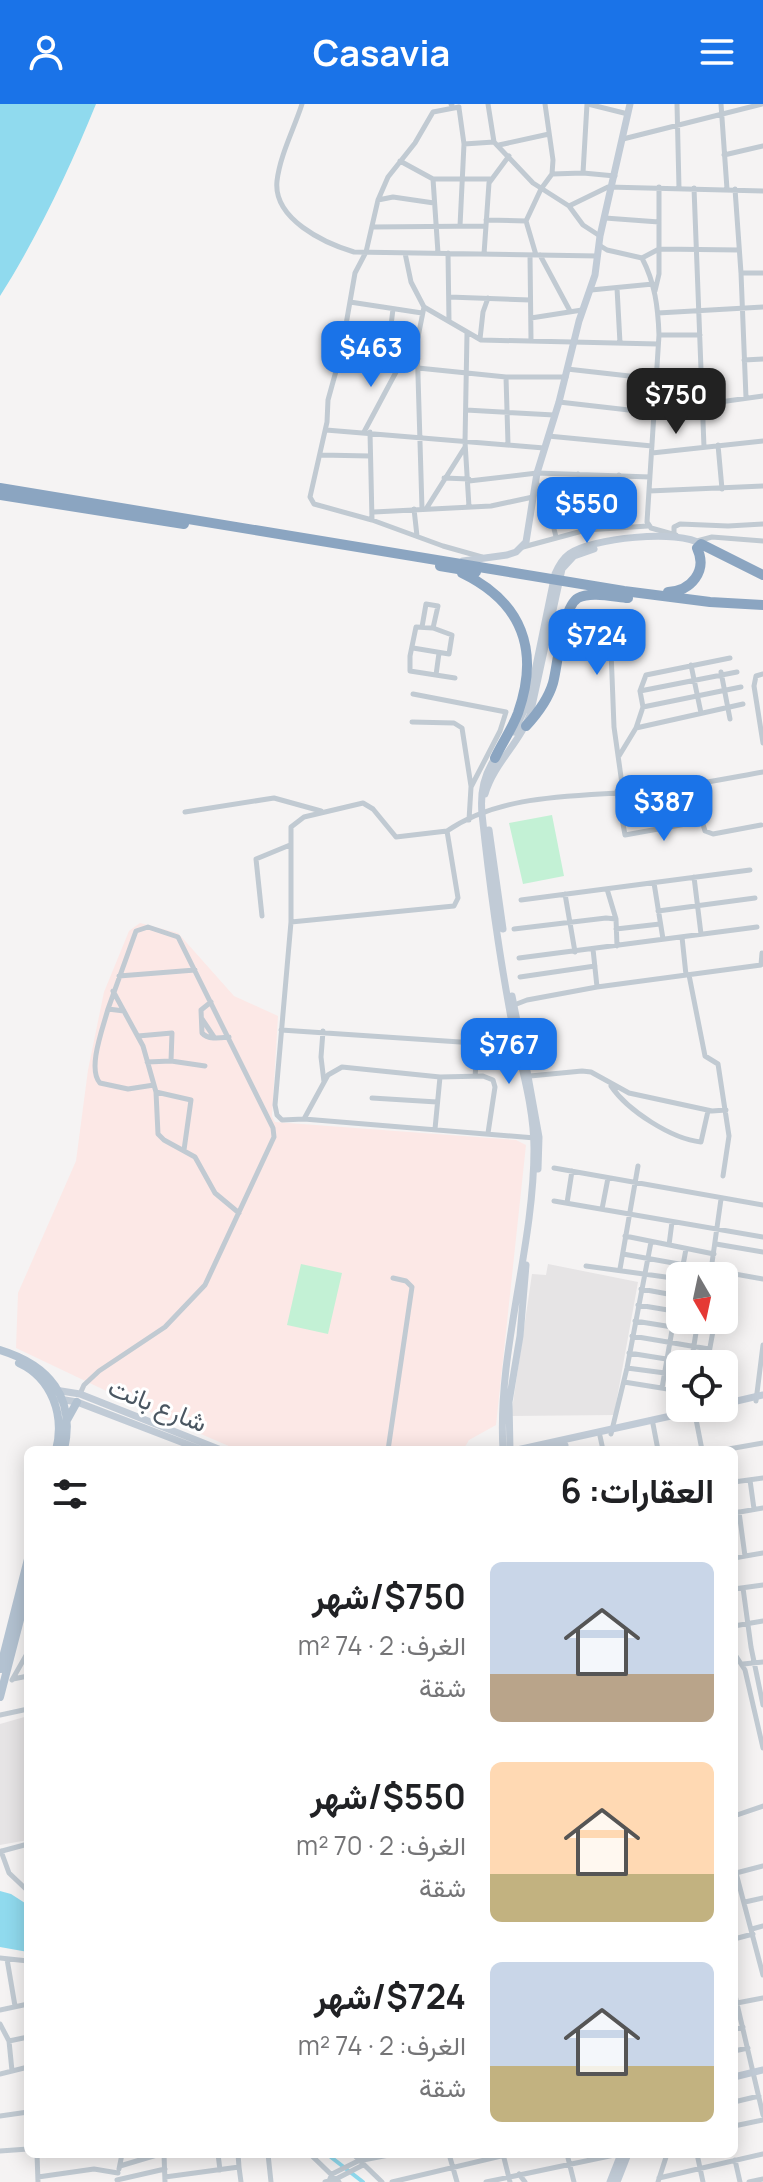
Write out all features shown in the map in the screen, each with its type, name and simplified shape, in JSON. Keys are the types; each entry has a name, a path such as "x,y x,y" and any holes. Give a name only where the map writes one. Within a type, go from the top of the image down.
{"highway":[{"path":"0,488 563,583 763,608"},
{"path":"0,495 455,565 506,603 524,640 524,691 518,713 495,758"},
{"path":"699,544 763,575"},
{"path":"642,593 678,592 689,586 701,565 699,544"},
{"path":"563,583 628,598 711,609 763,608"},
{"path":"526,726 543,706 552,684 567,618 574,602 584,597 628,598"}],"main road":[{"path":"455,565 507,555 526,542 537,473 582,310 591,290 630,104"},
{"path":"536,1138 510,1014 482,786 495,758 521,721 529,700 555,574 564,558 590,545 677,535 699,544"},
{"path":"503,1446 536,1138 530,1076 514,1005 484,814 485,793 490,778 526,726 537,693 559,581 566,563 590,550 639,543 684,540 699,544"},
{"path":"510,1446 509,1402 520,1336 523,1265"},
{"path":"0,1352 33,1371 55,1395 66,1421"},
{"path":"55,1395 59,1421 56,1446"},
{"name":"شارع بانت","path":"55,1395 79,1398 210,1446"},
{"path":"64,1446 66,1421 79,1398"},
{"name":"شارع بانت","path":"79,1398 193,1446"},
{"path":"738,1403 759,1398"},
{"path":"560,1446 666,1418"},
{"path":"535,1446 666,1421"},
{"path":"508,1425 515,1441 528,1446"},
{"path":"497,1446 502,1433"},
{"path":"0,1669 24,1579"},
{"path":"0,1697 8,1680 24,1611"},
{"path":"738,2076 763,2070"},
{"path":"610,2182 619,2158"},
{"path":"617,2182 626,2158"}],"street":[{"path":"302,104 277,179 277,191 290,216 335,246 354,252 598,256"},
{"path":"488,104 496,143 541,189 569,206 607,250 642,258 659,249 739,250"},
{"path":"545,104 552,174 526,221 535,255 570,311"},
{"path":"583,173 587,104 629,114"},
{"path":"677,104 679,188"},
{"path":"721,104 727,189"},
{"path":"623,139 762,104"},
{"path":"460,226 464,144 460,106 433,112 419,138 388,177 378,200 366,252 358,264 310,497 311,501 486,559"},
{"path":"464,144 496,143 549,134"},
{"path":"724,155 763,146"},
{"path":"484,254 490,179 509,156"},
{"path":"400,161 433,179 490,179"},
{"path":"552,174 583,173 615,177"},
{"path":"433,179 438,253"},
{"path":"569,206 613,186 763,191"},
{"path":"655,292 658,282 659,187"},
{"path":"694,188 704,447"},
{"path":"735,189 746,398"},
{"path":"378,200 393,197 434,203"},
{"path":"605,218 659,222"},
{"path":"372,227 460,226 526,221"},
{"path":"405,253 411,282 423,310 417,337 424,509"},
{"path":"448,253 449,322"},
{"path":"531,340 530,300 535,255"},
{"path":"642,258 655,292 659,335 648,526"},
{"path":"741,273 763,273"},
{"path":"591,290 653,284"},
{"path":"617,288 620,343"},
{"path":"449,297 530,300"},
{"path":"480,339 488,298"},
{"path":"350,302 423,310 480,339 658,344"},
{"path":"658,313 763,307"},
{"path":"387,358 393,309"},
{"path":"531,318 582,310"},
{"path":"467,332 465,444 469,507"},
{"path":"659,335 700,335"},
{"path":"341,353 418,359"},
{"path":"372,520 374,512 367,432 403,359"},
{"path":"744,360 763,359"},
{"path":"418,368 506,377 566,373 656,379"},
{"path":"506,377 508,444"},
{"path":"559,402 655,412 763,396"},
{"path":"466,410 554,415"},
{"path":"325,430 465,444 544,448"},
{"path":"548,436 652,450 763,441"},
{"path":"424,509 465,444"},
{"path":"718,445 722,489"},
{"path":"320,455 370,456"},
{"path":"444,478 469,480 537,473 650,477"},
{"path":"578,474 586,530"},
{"path":"617,527 619,475"},
{"path":"535,483 545,492 556,537"},
{"path":"649,491 763,486"},
{"path":"374,512 469,507 533,497"},
{"path":"414,509 417,536"},
{"path":"677,535 674,527 680,524 763,524"},
{"path":"522,547 586,530 617,527 648,526 677,535"},
{"path":"699,544 712,537 763,541"},
{"path":"422,627 426,604 438,606 433,628"},
{"path":"610,625 625,835 702,821 705,831 713,834 761,825"},
{"path":"413,648 449,654 452,635 433,628 416,627 410,656 410,671 455,678"},
{"path":"611,649 639,646"},
{"path":"436,675 439,653"},
{"path":"618,757 636,728 643,707 640,691 646,675 730,658"},
{"path":"691,665 701,713"},
{"path":"640,691 737,672"},
{"path":"721,673 730,719"},
{"path":"763,674 756,676 754,686 763,743"},
{"path":"643,707 741,687"},
{"path":"413,694 506,712 500,731 471,787"},
{"path":"636,728 743,704"},
{"path":"412,722 454,723 462,728 471,787 469,820"},
{"path":"536,1138 304,1119 282,1120 276,1111 291,922 290,845 295,823 322,812 363,803 373,809 396,837 447,831 484,814 546,797 644,791 763,772"},
{"path":"185,812 274,798 322,812"},
{"path":"291,922 454,906 458,898 447,831"},
{"path":"262,916 256,859 290,845"},
{"path":"521,900 750,870"},
{"path":"694,877 701,934"},
{"path":"654,883 663,939"},
{"path":"607,889 616,919 617,946"},
{"path":"565,894 575,952"},
{"path":"658,911 755,898"},
{"path":"514,929 616,919"},
{"path":"616,929 660,924"},
{"path":"79,1398 88,1381 155,1335 205,1285 264,1162 274,1132 178,937 145,927 136,931 113,991 94,1077 100,1083 128,1089 155,1088 192,1101 184,1150"},
{"path":"637,927 639,942"},
{"path":"519,958 757,927"},
{"path":"682,937 705,1056 718,1064 726,1110 729,1136 723,1176"},
{"path":"593,949 597,987"},
{"path":"514,1005 597,987 761,965 762,953"},
{"path":"520,977 595,966"},
{"path":"119,976 195,970"},
{"path":"113,991 138,1036 147,1062 155,1088 158,1134 195,1157 215,1193 239,1213"},
{"path":"211,1002 202,1008 203,1035 229,1037"},
{"path":"108,1009 124,1011"},
{"path":"281,1030 505,1045"},
{"path":"323,1031 321,1057 324,1084"},
{"path":"138,1036 172,1033 171,1061"},
{"path":"475,1076 478,1044"},
{"path":"147,1062 171,1061 205,1066"},
{"path":"304,1119 328,1075 342,1067 440,1077 487,1076 494,1082 488,1133"},
{"path":"530,1076 582,1071 629,1093 708,1111 726,1110"},
{"path":"435,1129 440,1077"},
{"path":"609,1082 621,1099 677,1137 701,1142 708,1111"},
{"path":"372,1098 437,1102"},
{"path":"620,1269 638,1166"},
{"path":"554,1168 763,1205"},
{"path":"567,1203 572,1171"},
{"path":"602,1209 608,1178"},
{"path":"712,1262 721,1199"},
{"path":"554,1201 763,1237"},
{"path":"669,1245 672,1222"},
{"path":"625,1236 714,1254"},
{"path":"611,1432 627,1368 651,1242"},
{"path":"716,1244 763,1252"},
{"path":"684,1262 686,1249"},
{"path":"623,1254 666,1262"},
{"path":"586,1266 666,1278"},
{"path":"738,1276 763,1279"},
{"path":"389,1446 412,1287 406,1281 393,1278"},
{"path":"641,1289 666,1294"},
{"path":"638,1305 666,1310"},
{"path":"635,1321 666,1326"},
{"path":"670,1350 672,1334"},
{"path":"693,1350 696,1334"},
{"path":"632,1336 709,1349 712,1334"},
{"path":"759,1398 763,1345"},
{"path":"629,1353 666,1360"},
{"path":"627,1368 665,1373"},
{"path":"662,1388 666,1369"},
{"path":"624,1382 666,1389"},
{"path":"697,1422 701,1446"},
{"path":"653,1424 657,1446"},
{"path":"600,1436 602,1446"},
{"path":"738,1447 763,1443"},
{"path":"738,1482 763,1478"},
{"path":"750,1480 754,1509"},
{"path":"738,1512 763,1508"},
{"path":"738,1522 745,1556"},
{"path":"738,1557 763,1553"},
{"path":"738,1589 763,1585"},
{"path":"743,1588 763,1702 753,1703"},
{"path":"738,1625 763,1621"},
{"path":"8,1680 24,1658"},
{"path":"738,1658 743,1664 763,1748"},
{"path":"743,1664 763,1662"},
{"path":"8,1680 24,1677"},
{"path":"0,1715 24,1710"},
{"path":"738,1815 763,1806"},
{"path":"24,1845 1,1851 9,1873 24,1887"},
{"path":"738,1870 763,1866"},
{"path":"738,1880 761,1954 763,1975"},
{"path":"745,1902 763,1898"},
{"path":"738,1938 763,1926"},
{"path":"15,2006 4,1958 24,1960"},
{"path":"738,2003 763,1998"},
{"path":"0,2010 24,2005"},
{"path":"738,2013 763,2117 738,2125"},
{"path":"0,2024 9,2041 12,2071"},
{"path":"738,2028 743,2027"},
{"path":"9,2041 24,2038"},
{"path":"738,2050 748,2048"},
{"path":"0,2074 24,2068"},
{"path":"738,2101 759,2096"},
{"path":"0,2116 24,2114"},
{"path":"0,2151 24,2149"},
{"path":"658,2180 763,2154"},
{"path":"37,2158 38,2180 94,2169 118,2175 165,2169"},
{"path":"118,2175 154,2158"},
{"path":"164,2158 165,2179 239,2167"},
{"path":"218,2158 220,2170"},
{"path":"238,2158 241,2182"},
{"path":"268,2158 271,2182"},
{"path":"313,2158 332,2180 360,2163 379,2158"},
{"path":"356,2158 382,2182"},
{"path":"360,2163 361,2158"},
{"path":"450,2158 457,2182"},
{"path":"392,2182 489,2158"},
{"path":"506,2158 510,2179"},
{"path":"568,2158 574,2182"},
{"path":"486,2182 510,2179 519,2174 590,2158"},
{"path":"658,2180 666,2158"},
{"path":"698,2158 703,2182"},
{"path":"735,2160 740,2182"},
{"path":"146,2172 150,2181"},
{"path":"519,2174 525,2182"},
{"path":"749,2182 763,2179"}],"shaded area":[{"path":"140,923 178,933 234,996 278,1016 272,1116 275,1122 516,1140 526,1145 496,1425 469,1440 465,1446 229,1446 16,1348 18,1293 76,1161 88,1070 104,992 129,931"},
{"path":"548,1264 638,1282 614,1415 511,1416 532,1274 546,1275"},
{"path":"24,1717 24,1841 0,1845 0,1724"}],"green space":[{"path":"552,815 564,876 523,884 509,823"},
{"path":"301,1264 342,1273 328,1334 287,1325"}],"water":[{"path":"0,104 96,104 52,202 0,296"},
{"path":"0,1891 24,1902 24,1951 0,1947"}],"waterway":[{"path":"332,2158 363,2182"}]}
